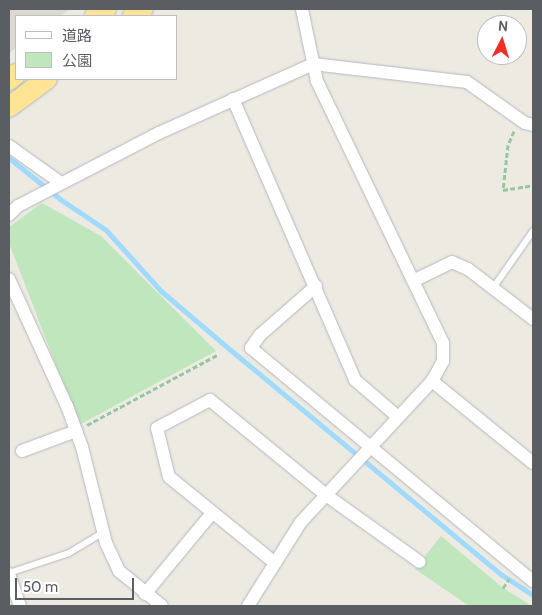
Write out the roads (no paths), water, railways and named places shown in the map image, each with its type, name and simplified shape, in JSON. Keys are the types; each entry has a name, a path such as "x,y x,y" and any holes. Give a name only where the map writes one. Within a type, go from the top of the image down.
{"highway":[{"path":"9,107 46,80"}],"street":[{"path":"248,606 301,522 432,380 443,361 443,343 317,82 302,9"},
{"path":"9,215 36,196 60,184 233,99 313,64 467,82 519,118 533,125"},
{"path":"233,99 356,380 398,417"},
{"path":"9,146 60,184"},
{"path":"414,280 452,262 468,269 533,319"},
{"path":"9,300 11,283"},
{"path":"11,283 76,431 104,532 119,571 162,606"},
{"path":"316,286 260,336 251,348 372,446 533,581"},
{"path":"432,380 533,463"},
{"path":"275,563 169,477 157,428 210,400 326,495 420,562"},
{"path":"22,451 76,431"},
{"path":"145,594 212,513"},
{"path":"9,574 20,606"}],"lane":[{"path":"493,288 533,231"},
{"path":"9,574 69,553 104,532"}],"waterway":[{"path":"9,158 60,199 106,230 161,291 502,575 533,595"}]}
